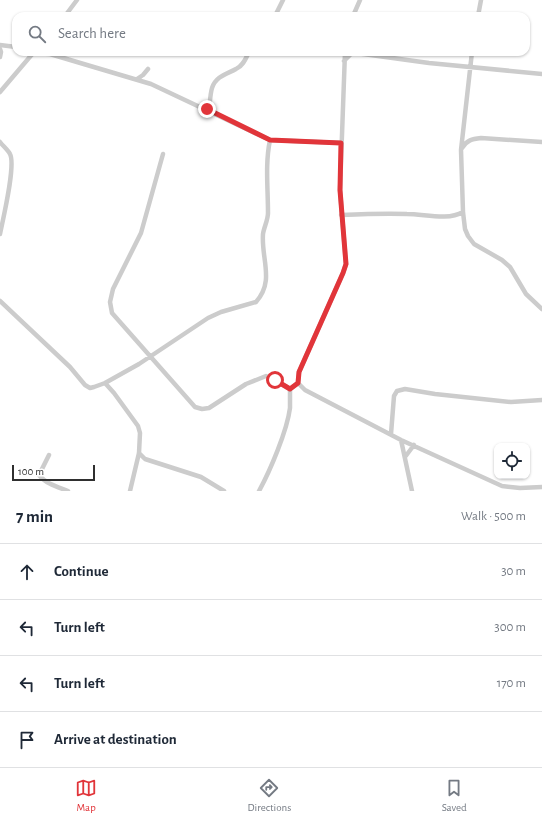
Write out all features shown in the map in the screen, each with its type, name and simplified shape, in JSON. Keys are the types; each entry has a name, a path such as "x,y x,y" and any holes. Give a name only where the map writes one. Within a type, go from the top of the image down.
{"street":[{"path":"68,12 77,0"},
{"path":"276,12 283,0"},
{"path":"479,12 481,0"},
{"path":"354,12 358,1"},
{"path":"0,45 12,46"},
{"path":"0,49 0,57"},
{"path":"0,92 31,56"},
{"path":"59,56 137,79 209,110 270,140 341,143"},
{"path":"209,110 212,87 216,81 225,73 236,69 243,64 248,56"},
{"path":"290,389 298,383 299,372 344,268 345,250 340,190 345,56"},
{"path":"344,61 349,56"},
{"path":"378,56 428,63 542,74"},
{"path":"471,56 461,150 465,228 468,236 474,244 502,260 510,267 526,294 542,309"},
{"path":"137,79 148,70"},
{"path":"461,150 465,143 472,139 482,138 542,142"},
{"path":"0,301 70,367 84,385 90,388 105,383 151,356 208,318 221,312 256,302 264,289 266,277 263,235 268,215 267,166 270,140"},
{"path":"0,142 10,154 11,178 0,234"},
{"path":"163,154 141,233 113,289 110,302 112,313 195,408 202,410 209,408 246,384 266,376 290,389"},
{"path":"341,215 408,214 442,216 458,215 463,212"},
{"path":"105,383 138,426 140,433 139,453 130,491"},
{"path":"298,383 305,390 401,440 502,486 520,488 542,487"},
{"path":"259,491 285,429 290,409 290,389"},
{"path":"391,434 394,396 397,391 405,389 435,394 511,402 542,400"},
{"path":"401,440 412,491"},
{"path":"405,457 414,446"},
{"path":"139,453 145,459 201,477 224,491"},
{"path":"49,455 40,475 41,478 68,491"}],"route":[{"path":"207,109 270,140 341,143 341,215 346,264 299,372 298,383 290,389 275,380"}]}
